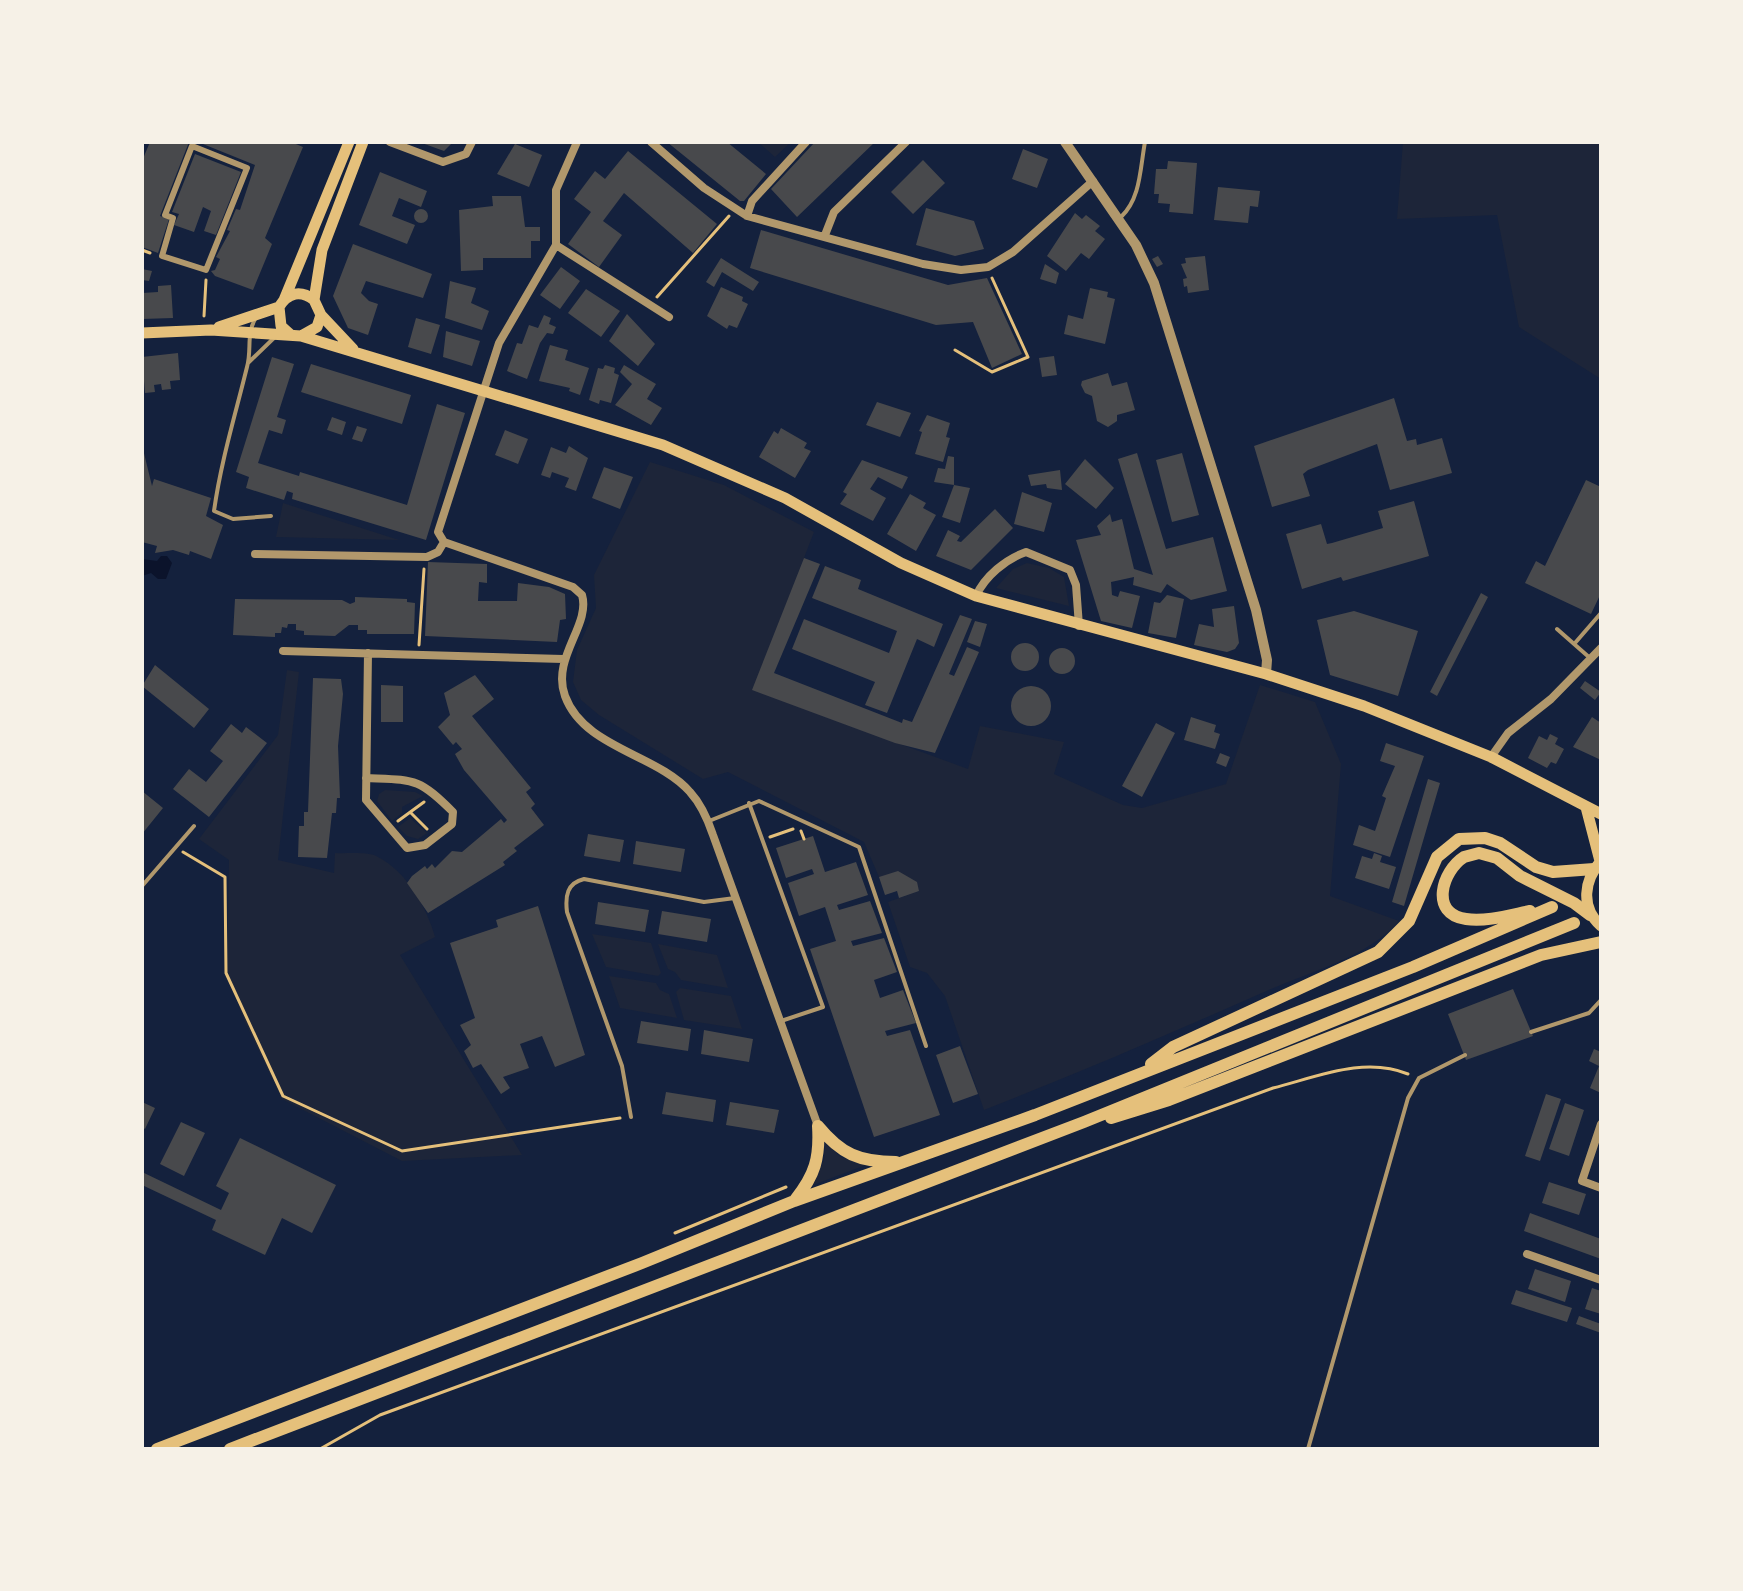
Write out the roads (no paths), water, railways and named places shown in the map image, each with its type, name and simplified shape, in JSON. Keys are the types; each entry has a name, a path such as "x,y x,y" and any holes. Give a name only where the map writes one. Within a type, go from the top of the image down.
{"main road":[{"path":"296,336 281,326 281,303 349,142"},
{"path":"353,350 321,315 314,300 322,250 363,142"},
{"path":"142,333 207,325 258,314 295,293 314,300"},
{"path":"296,336 317,327 321,315"},
{"path":"207,325 296,336 353,350 706,461 785,498 901,563 976,596 1079,627 1266,674 1364,706 1491,757 1601,814"},
{"path":"1586,807 1598,864 1586,893 1590,915"},
{"path":"1140,1073 1173,1047 1378,952 1409,921 1428,871 1437,857 1459,839 1485,838 1500,843 1536,867 1553,872 1598,864"},
{"path":"157,1449 642,1263 794,1201 907,1162 1413,967 1552,907 1468,920 1450,911 1441,891 1451,866 1464,857 1479,853 1497,858 1520,876 1563,897 1601,926"},
{"path":"230,1449 1084,1122 1574,923"},
{"path":"1084,1122 1126,1115 1169,1100 1541,955 1601,942"},
{"path":"818,1126 833,1145 851,1157 907,1162"},
{"path":"794,1201 812,1179 818,1163 818,1126"}],"street":[{"path":"390,142 443,162 466,154 472,142"},
{"path":"577,142 556,190 556,245 510,319 483,390 438,532 444,542 578,591 583,599 583,609 563,659 563,688 577,716 611,742 683,784 708,822 818,1126"},
{"path":"651,142 747,216 943,268 988,267 1013,252 1093,181"},
{"path":"747,216 752,201 806,142"},
{"path":"825,235 834,212 906,142"},
{"path":"1065,142 1119,219 1154,283 1256,610 1267,660 1266,674"},
{"path":"192,146 247,168 206,270 162,256 173,218 165,215 192,146"},
{"path":"556,245 669,317"},
{"path":"255,554 424,557 438,552 444,542"},
{"path":"976,596 992,574 1012,557 1026,552 1070,570 1076,585 1079,627"},
{"path":"1491,757 1508,733 1551,699 1601,648"},
{"path":"283,651 563,659"},
{"path":"366,778 413,780 434,794 454,817 452,824 415,849 400,844 366,800 366,778 368,653"},
{"path":"1601,1124 1582,1181 1601,1188"},
{"path":"1527,1254 1601,1280"}],"lane":[{"path":"1119,219 1132,207 1145,142"},
{"path":"258,314 248,332 249,362 221,462 214,511 233,519 271,516"},
{"path":"249,362 277,334"},
{"path":"1575,643 1601,613"},
{"path":"1557,629 1591,659"},
{"path":"749,803 823,1007 780,1021"},
{"path":"708,822 749,803 769,804 859,847 926,1046"},
{"path":"142,886 194,826"},
{"path":"631,1117 622,1066 567,912 567,891 573,883 584,879 704,902 735,898"},
{"path":"1531,1032 1589,1013 1601,1000"},
{"path":"1308,1449 1408,1098 1419,1078 1465,1055"}]}
